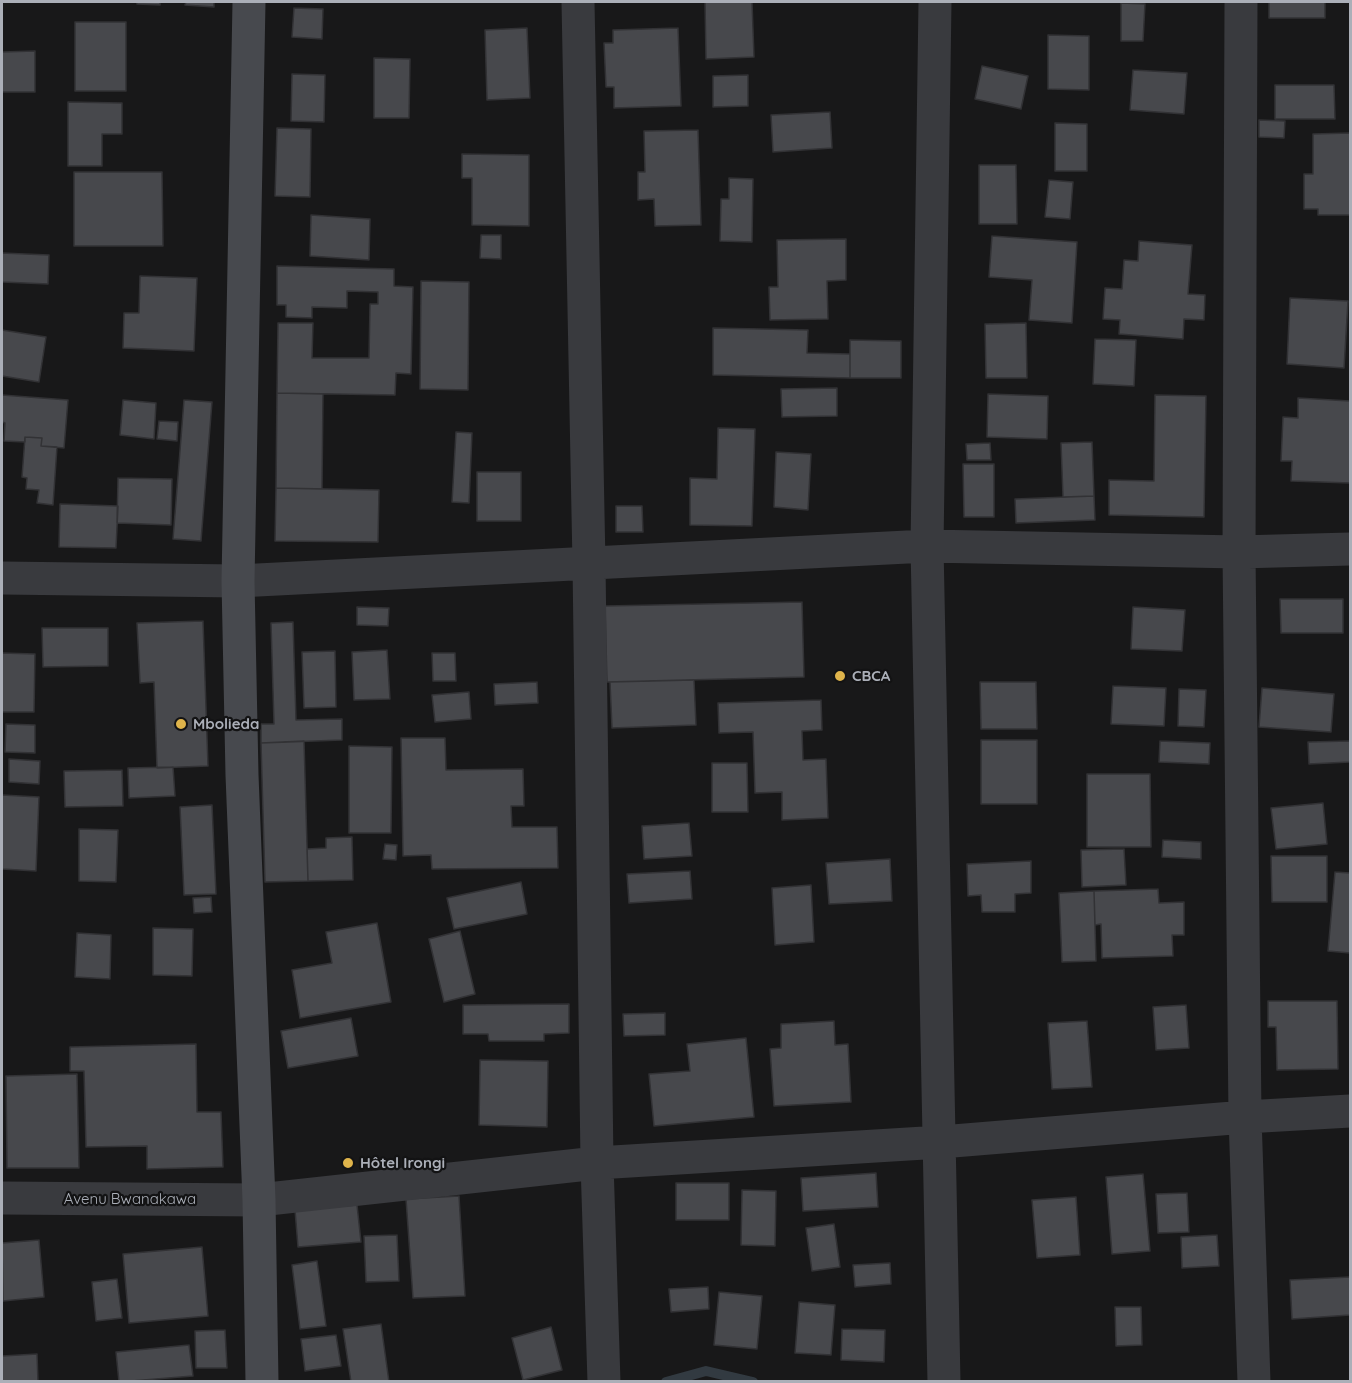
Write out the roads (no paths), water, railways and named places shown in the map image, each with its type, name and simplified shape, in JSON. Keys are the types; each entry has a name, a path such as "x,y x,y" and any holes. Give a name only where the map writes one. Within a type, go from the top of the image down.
{"street":[{"path":"249,2 238,581 242,775 259,1200 262,1382"},
{"path":"578,2 597,1162 604,1378"},
{"path":"935,2 927,546 941,1142 944,1382"},
{"path":"1241,2 1239,552 1245,1117 1254,1382"},
{"path":"2,578 238,581 927,546 1239,552 1350,549"},
{"name":"Avenu Bwanakawa","path":"2,1198 259,1200 597,1162 941,1142 1245,1117 1350,1111"}],"waterway":[{"path":"666,1382 706,1371 753,1382"}],"place":[{"name":"CBCA","path":"840,676"},
{"name":"Mbolieda","path":"181,724"},
{"name":"Hôtel Irongi","path":"348,1163"}]}
